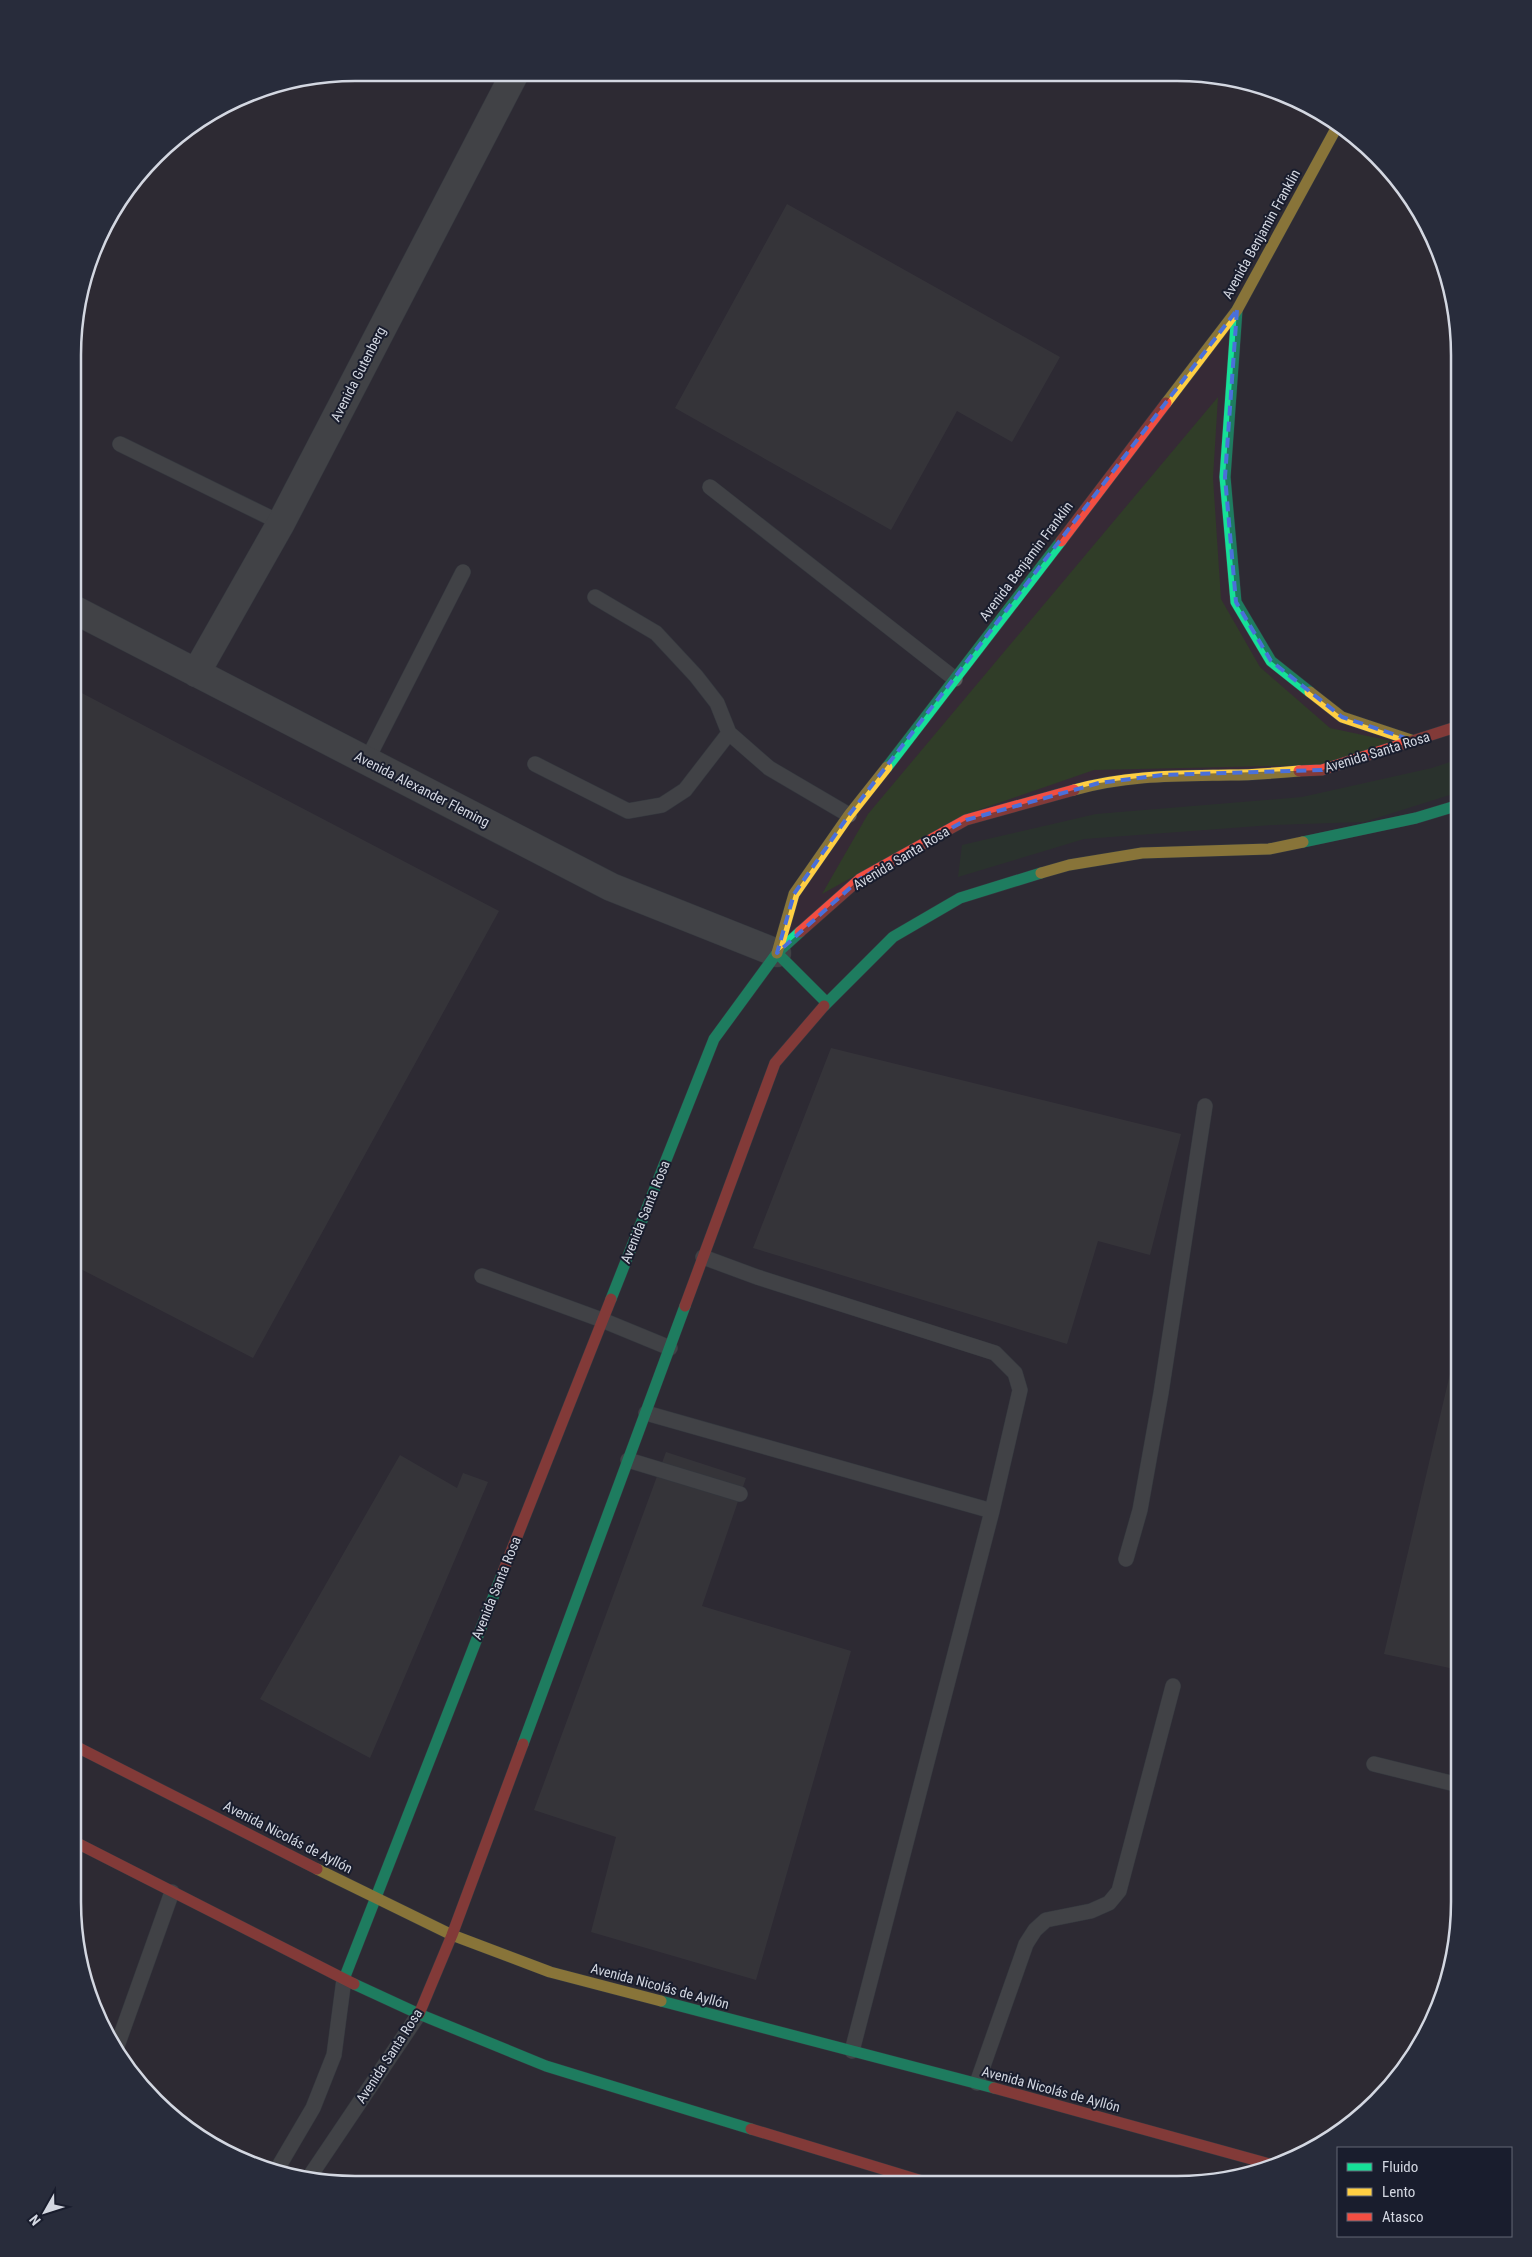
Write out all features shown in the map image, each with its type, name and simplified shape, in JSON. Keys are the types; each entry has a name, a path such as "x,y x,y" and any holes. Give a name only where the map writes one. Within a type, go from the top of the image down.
{"main road":[{"name":"Avenida Benjamin Franklin","path":"777,953 794,894 849,815 1237,310 1334,131"},
{"path":"1237,310 1226,477 1236,602 1271,661 1342,717 1414,741"},
{"name":"Avenida Santa Rosa","path":"344,1979 374,1898 714,1039 777,953 860,878 966,820 1099,783 1162,774 1231,775 1322,770 1451,729"},
{"name":"Avenida Santa Rosa","path":"418,2014 452,1935 775,1063 827,1003 893,937 960,898 1069,865 1142,853 1269,849 1416,818 1451,808"},
{"path":"777,953 827,1003"},
{"name":"Avenida Nicolás de Ayllón","path":"81,1749 374,1898 452,1935 550,1972 977,2083 1262,2162"},
{"path":"81,1845 344,1979 418,2014 546,2066 906,2176"}],"street":[{"name":"Avenida Gutenberg","path":"196,673 281,523 511,81"},
{"name":"Avenida Alexander Fleming","path":"81,614 611,887 777,953"}],"lane":[{"path":"120,444 281,523"},
{"path":"710,487 955,679"},
{"path":"367,760 463,572"},
{"path":"594,597 656,633 696,676 717,703 729,733 769,768 849,815"},
{"path":"535,764 628,811 662,805 685,790 729,733"},
{"path":"1126,1559 1140,1510 1161,1393 1205,1106"},
{"path":"703,1257 757,1277 995,1353 1015,1373 1020,1390 992,1512 852,2051"},
{"path":"482,1276 602,1320 670,1348"},
{"path":"646,1413 992,1512"},
{"path":"628,1460 740,1494"},
{"path":"977,2083 1026,1944 1034,1930 1046,1920 1091,1911 1109,1903 1119,1891 1173,1686"},
{"path":"1374,1764 1451,1783"},
{"path":"119,2041 172,1892"},
{"name":"Avenida Santa Rosa","path":"280,2165 313,2108 334,2055 344,1979"},
{"name":"Avenida Santa Rosa","path":"313,2172 418,2014"}],"highlighted area":[{"path":"1237,310 1225,477 1236,602 1271,661 1342,717 1414,741 1322,770 1162,775 1099,783 966,820 860,879 777,953 794,894 849,815"}],"shaded area":[{"path":"355,81 1177,81 1213,84 1248,91 1282,102 1329,127 1371,161 1405,203 1423,234 1441,284 1448,319 1451,355 1450,1920 1445,1955 1436,1990 1423,2023 1405,2054 1371,2096 1329,2130 1298,2148 1248,2166 1213,2173 1177,2176 337,2175 302,2170 267,2161 234,2148 203,2130 161,2096 127,2054 109,2023 91,1973 84,1938 81,1902 82,337 91,284 109,234 127,203 161,161 203,127 234,109 284,91 319,84"}],"green space":[{"path":"1218,397 1213,478 1221,599 1260,667 1330,728 1396,742 1320,765 1094,770 964,815 822,894 868,814"},
{"path":"1451,762 1451,795 1364,822 1272,825 1084,839 958,877 962,845 1096,814 1302,797 1432,768"}],"building":[{"path":"787,204 1060,357 1012,442 957,411 891,530 675,408"},
{"path":"81,693 499,911 253,1358 81,1269"},
{"path":"831,1048 1181,1134 1150,1255 1098,1241 1067,1344 753,1248"},
{"path":"1451,1370 1451,1668 1384,1654"},
{"path":"666,1452 746,1478 702,1606 851,1651 756,1980 591,1932 616,1837 534,1810"},
{"path":"400,1455 457,1488 463,1473 488,1482 370,1758 260,1699"}],"traffic: fast":[{"path":"1237,310 1225,477 1236,602 1271,661 1310,692"},
{"path":"887,767 1061,541"},
{"path":"1303,842 1416,818 1451,807"},
{"path":"824,1006 893,937 960,898 1041,873"},
{"path":"611,1299 714,1039 777,953 800,932"},
{"path":"777,953 827,1003"},
{"path":"523,1744 685,1306"},
{"path":"344,1979 503,1572"},
{"path":"354,1984 419,2014 546,2066 751,2129"},
{"path":"661,2001 994,2088"}],"traffic: slow":[{"path":"1166,403 1237,310 1335,131"},
{"path":"1310,692 1342,717 1414,741"},
{"path":"777,953 794,894 849,815 887,767"},
{"path":"1074,790 1113,781 1152,777 1247,775 1299,771"},
{"path":"1041,873 1069,865 1142,853 1269,849 1303,842"},
{"path":"317,1869 452,1935 550,1972 661,2001"}],"traffic: jam":[{"path":"1061,541 1166,403"},
{"path":"1299,771 1322,770 1451,729"},
{"path":"800,932 860,879 966,820 1074,790"},
{"path":"685,1306 775,1063 824,1006"},
{"path":"503,1572 611,1299"},
{"path":"419,2014 452,1935 523,1744"},
{"path":"81,1749 317,1869"},
{"path":"81,1845 354,1984"},
{"path":"994,2088 1262,2162"},
{"path":"751,2129 906,2176"}]}
